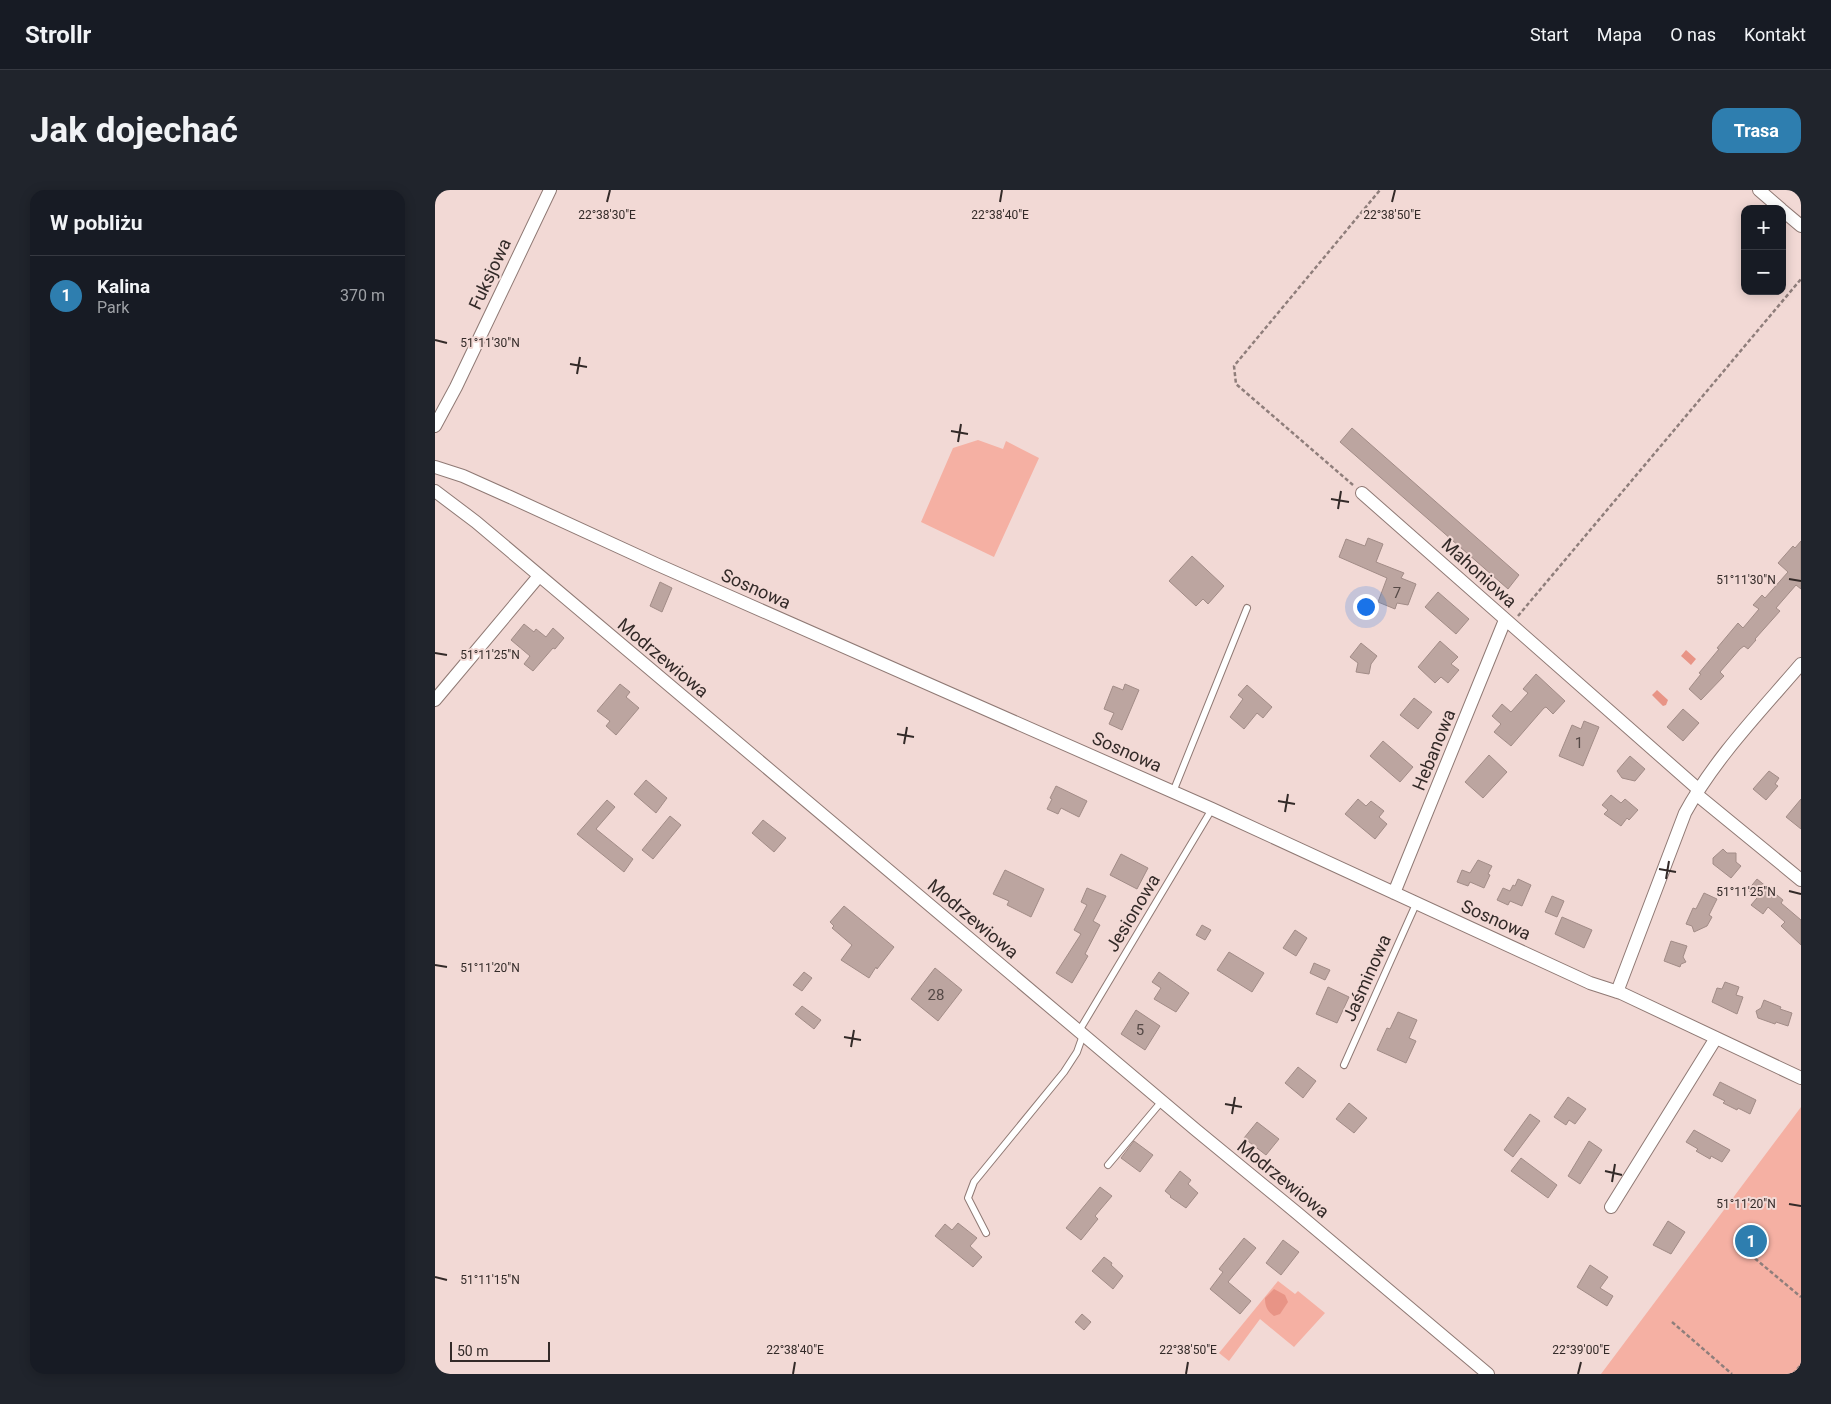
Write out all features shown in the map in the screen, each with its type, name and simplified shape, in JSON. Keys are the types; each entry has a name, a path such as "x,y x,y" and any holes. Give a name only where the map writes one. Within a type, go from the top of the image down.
{"street":[{"name":"Fuksjowa","path":"435,426 456,387 549,190"},
{"path":"1759,190 1777,205"},
{"path":"1786,213 1801,226"},
{"name":"Sosnowa","path":"435,467 463,476 502,493 656,564 1212,809 1590,983 1617,992 1801,1078"},
{"name":"Modrzewiowa","path":"435,491 475,522 1081,1034 1488,1374"},
{"name":"Mahoniowa","path":"1362,493 1697,792 1801,880"},
{"path":"435,700 539,576"},
{"name":"Hebanowa","path":"1394,893 1508,622"},
{"path":"1617,992 1685,813 1697,792 1724,755 1801,664"},
{"path":"1611,1207 1716,1038"}],"lane":[{"path":"1173,792 1247,608"},
{"name":"Jesionowa","path":"986,1233 968,1198 974,1182 1064,1072 1077,1052 1081,1034 1212,809"},
{"name":"Jaśminowa","path":"1344,1065 1416,904"},
{"path":"1108,1164 1162,1101"}],"path":[{"path":"1362,493 1236,384 1234,366 1380,190"},
{"path":"1508,622 1801,279"},
{"path":"1740,1246 1801,1297"},
{"path":"1672,1322 1732,1374"},
{"path":"1793,1374 1801,1365"}],"shaded area":[{"path":"978,440 1003,449 1006,441 1039,458 994,557 921,522 953,448"},
{"path":"1686,650 1696,659 1691,665 1681,656"},
{"path":"1657,690 1668,700 1666,705 1663,706 1652,695"},
{"path":"1801,1107 1801,1374 1601,1374"},
{"path":"1278,1281 1295,1294 1298,1291 1325,1313 1294,1347 1260,1319 1229,1361 1219,1353"},
{"path":"1274,1289 1285,1295 1288,1302 1280,1314 1274,1316 1267,1308 1265,1298"}],"building":[{"path":"1352,428 1519,575 1508,589 1340,442"},
{"path":"1368,538 1383,544 1376,562 1404,573 1401,578 1416,584 1408,605 1397,603 1395,609 1378,602 1387,578 1339,557 1346,539 1365,546"},
{"path":"1801,541 1801,589 1796,585 1776,608 1780,611 1748,649 1744,646 1740,649 1720,672 1724,676 1701,700 1689,689 1701,674 1699,673 1738,623 1743,628 1759,609 1753,605 1762,595 1765,598 1788,572 1778,563 1793,546 1795,548"},
{"path":"1192,556 1224,586 1208,604 1203,599 1196,606 1169,581"},
{"path":"660,582 672,588 662,612 650,606"},
{"path":"1438,592 1469,619 1456,634 1425,607"},
{"path":"524,624 534,632 536,629 546,637 553,628 564,638 533,671 524,664 530,656 511,640"},
{"path":"1440,641 1458,657 1451,664 1459,670 1448,683 1441,677 1435,683 1418,667"},
{"path":"1361,643 1377,656 1371,664 1369,674 1356,672 1358,663 1350,657"},
{"path":"1536,674 1565,701 1553,714 1546,707 1544,708 1511,746 1494,732 1501,724 1492,716 1502,704 1511,712 1528,693 1523,689"},
{"path":"620,684 630,692 626,697 639,708 616,735 606,726 610,721 597,711"},
{"path":"1125,684 1139,690 1122,730 1109,724 1114,713 1104,709 1113,686 1123,690"},
{"path":"1247,685 1272,707 1263,718 1257,713 1244,729 1230,717 1243,699 1238,695"},
{"path":"1414,698 1432,712 1418,729 1400,715"},
{"path":"1683,709 1699,723 1683,741 1667,727"},
{"path":"1584,721 1599,727 1583,766 1559,756 1572,725 1581,729"},
{"path":"1383,741 1413,767 1400,782 1370,756"},
{"path":"1489,755 1507,772 1483,798 1465,782"},
{"path":"1630,756 1645,769 1635,781 1622,778 1617,771"},
{"path":"1769,771 1779,778 1775,784 1778,786 1766,800 1753,789"},
{"path":"646,780 667,798 656,813 634,794"},
{"path":"1056,786 1087,801 1079,817 1061,808 1058,814 1047,809"},
{"path":"1611,795 1621,803 1625,799 1638,810 1629,820 1627,818 1621,826 1604,814 1608,810 1602,805"},
{"path":"1358,799 1366,806 1371,801 1384,811 1379,817 1387,824 1375,839 1345,814"},
{"path":"1801,799 1801,829 1786,817"},
{"path":"607,800 615,807 596,829 633,859 624,872 577,834"},
{"path":"670,816 681,825 653,859 642,850"},
{"path":"763,820 786,838 774,852 752,833"},
{"path":"1723,849 1727,853 1736,853 1736,862 1741,866 1731,878 1713,864 1713,858"},
{"path":"1121,854 1148,868 1137,889 1110,875"},
{"path":"1478,860 1492,866 1484,888 1470,882 1468,886 1457,882 1462,870 1470,873"},
{"path":"1005,870 1044,889 1031,917 1007,905 1009,901 993,894"},
{"path":"1518,879 1531,885 1522,906 1510,901 1508,905 1497,900 1503,888 1510,891"},
{"path":"1757,879 1783,900 1781,903 1801,920 1801,945 1781,926 1785,922 1768,907 1763,914 1751,905 1757,898 1748,890"},
{"path":"1087,888 1106,896 1093,921 1100,925 1085,954 1088,956 1072,983 1056,973 1081,934 1074,930 1087,905 1081,902"},
{"path":"1704,893 1717,899 1709,915 1712,917 1707,926 1694,932 1692,926 1686,924 1693,908 1696,909"},
{"path":"1552,896 1564,901 1557,917 1545,912"},
{"path":"844,906 894,947 869,978 841,960 852,945 832,928 834,926 830,922"},
{"path":"1562,917 1592,930 1584,948 1555,934"},
{"path":"1202,925 1211,930 1205,940 1196,935"},
{"path":"1295,930 1307,938 1296,956 1283,948"},
{"path":"1671,941 1687,946 1683,957 1686,962 1681,964 1680,967 1664,961"},
{"path":"1229,952 1264,973 1252,992 1217,970"},
{"path":"1314,963 1330,970 1325,980 1310,973"},
{"path":"935,968 962,990 938,1021 911,999"},
{"path":"804,972 812,978 802,991 793,985"},
{"path":"1159,972 1189,993 1176,1012 1154,999 1161,988 1152,982"},
{"path":"1725,982 1739,987 1736,995 1743,997 1737,1014 1712,1002 1717,988 1722,989"},
{"path":"1328,987 1349,997 1337,1023 1316,1014"},
{"path":"1764,1000 1792,1013 1788,1026 1758,1018 1756,1011 1761,1008"},
{"path":"802,1006 821,1020 814,1029 795,1014"},
{"path":"1136,1010 1160,1026 1145,1050 1121,1034"},
{"path":"1398,1012 1417,1020 1409,1038 1416,1041 1406,1063 1377,1050 1387,1028 1390,1029"},
{"path":"1298,1067 1316,1081 1303,1098 1285,1083"},
{"path":"1720,1082 1756,1100 1750,1114 1723,1103 1725,1101 1713,1095"},
{"path":"1568,1097 1586,1109 1575,1124 1569,1120 1566,1125 1554,1117"},
{"path":"1349,1103 1367,1118 1354,1133 1336,1119"},
{"path":"1530,1114 1540,1121 1513,1157 1504,1150"},
{"path":"1257,1122 1279,1139 1266,1155 1244,1138"},
{"path":"1694,1130 1730,1150 1722,1162 1711,1156 1710,1159 1696,1151 1698,1149 1686,1142"},
{"path":"1134,1141 1153,1155 1140,1172 1121,1158"},
{"path":"1589,1141 1602,1150 1580,1184 1568,1176"},
{"path":"1521,1158 1557,1185 1548,1198 1511,1171"},
{"path":"1180,1171 1191,1180 1188,1184 1198,1193 1186,1208 1170,1197 1165,1191"},
{"path":"1100,1187 1112,1196 1095,1216 1098,1219 1081,1240 1066,1228"},
{"path":"1668,1221 1685,1232 1671,1254 1653,1245"},
{"path":"958,1223 977,1238 970,1246 982,1257 973,1267 935,1236 945,1224 952,1230"},
{"path":"1244,1238 1256,1248 1228,1282 1251,1301 1240,1314 1210,1289 1223,1272 1219,1269"},
{"path":"1283,1240 1299,1252 1281,1275 1266,1263"},
{"path":"1104,1257 1123,1276 1113,1289 1092,1271"},
{"path":"1590,1265 1608,1277 1600,1288 1613,1296 1607,1306 1577,1287"},
{"path":"1082,1314 1091,1322 1084,1330 1075,1322"}],"place":[{"name":"Kalina","path":"1751,1241"}]}
